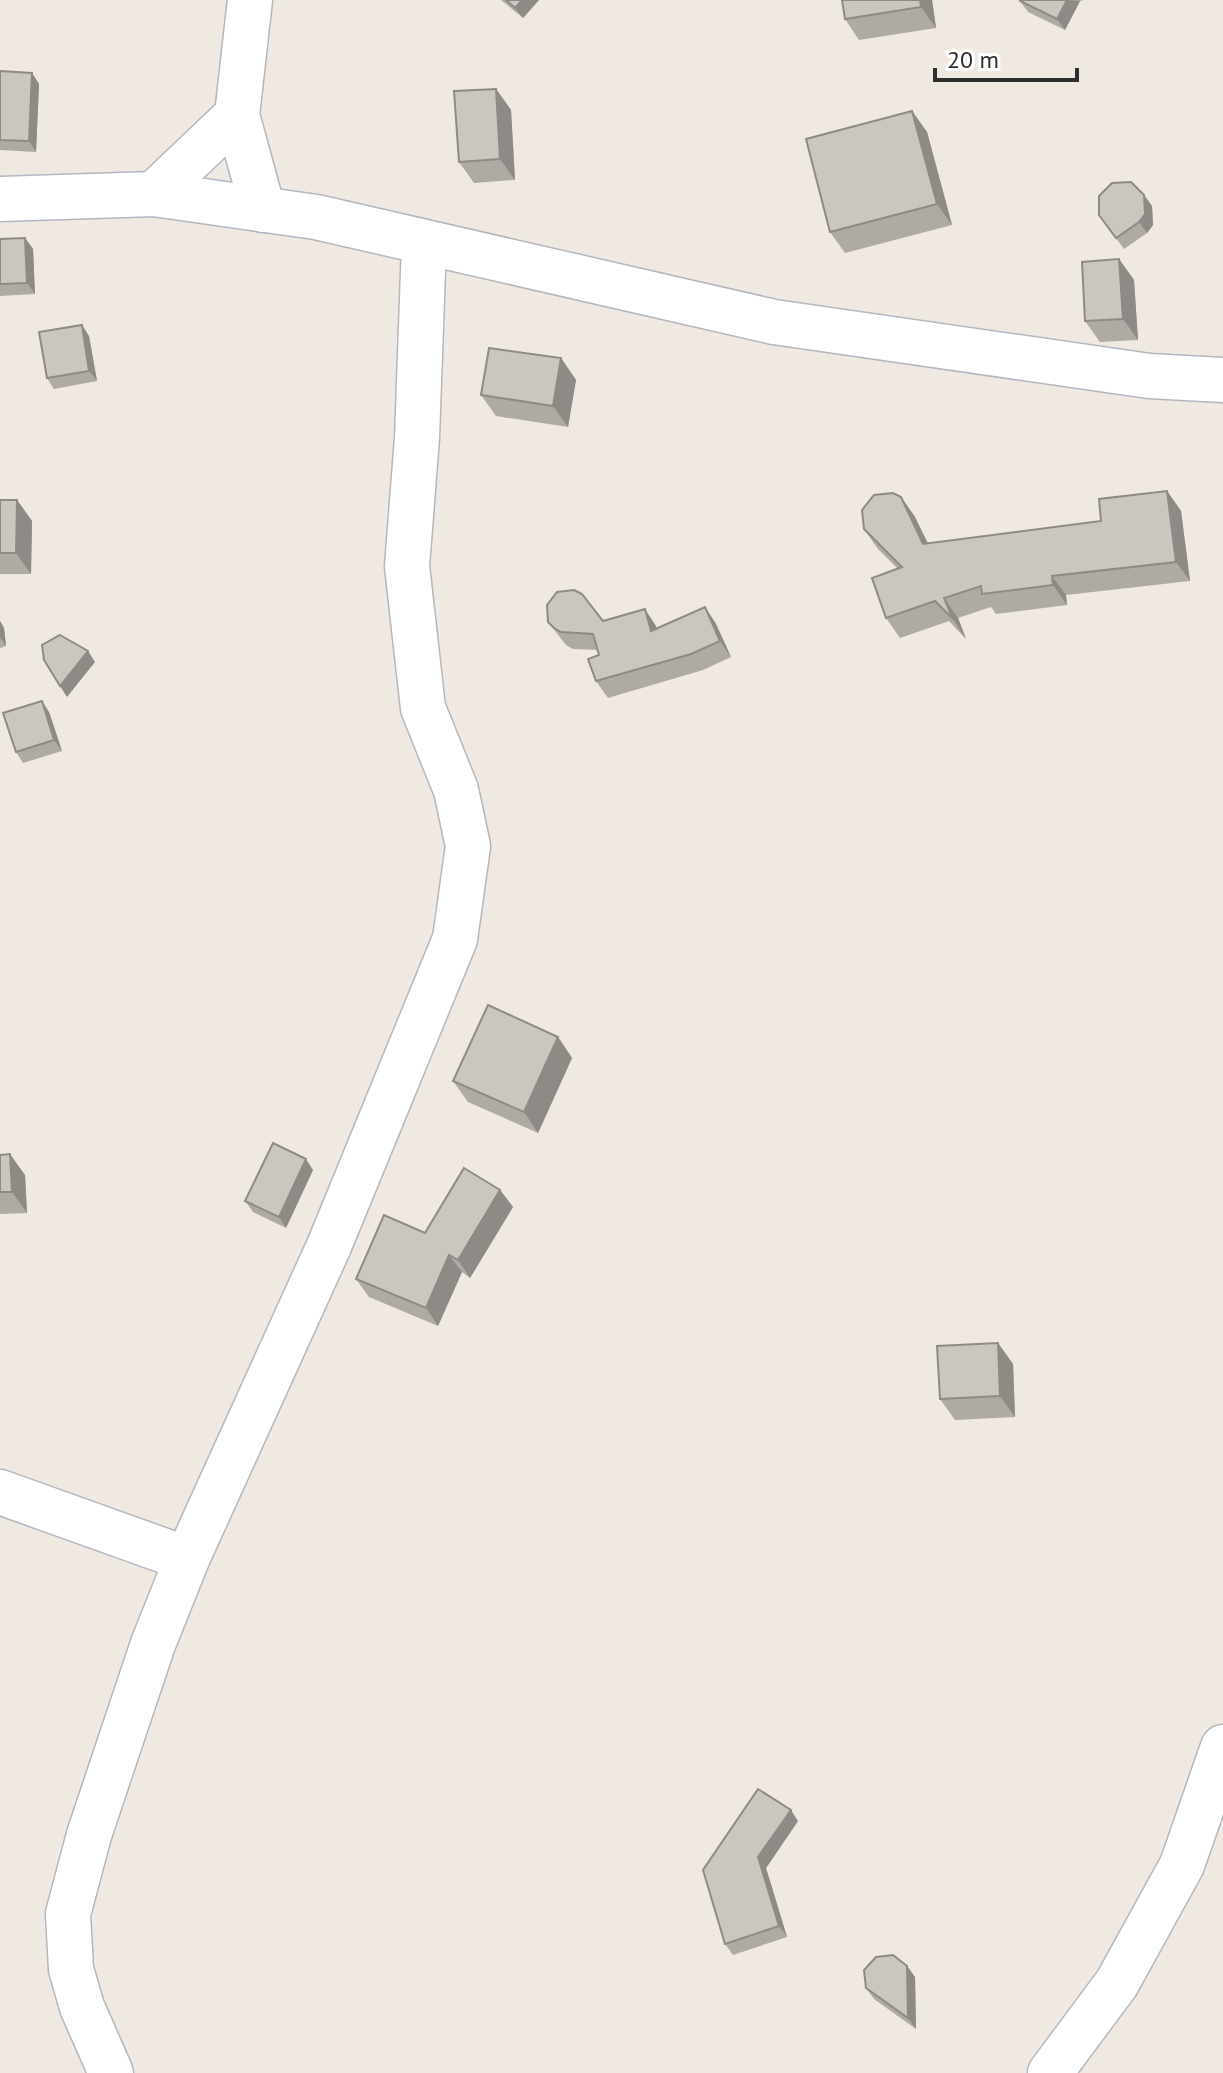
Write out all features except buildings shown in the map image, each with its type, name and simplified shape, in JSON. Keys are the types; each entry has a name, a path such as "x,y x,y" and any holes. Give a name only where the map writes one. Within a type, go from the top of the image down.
{"street":[{"path":"250,0 237,115 263,210"},
{"path":"154,194 237,115"},
{"path":"0,199 154,194 316,217 774,322 1134,374 1223,380"},
{"path":"111,2073 82,2007 71,1969 68,1914 89,1835 153,1644 187,1559 335,1232 455,939 468,846 456,790 423,708 407,566 417,438 424,243"},
{"path":"0,1492 187,1559"},
{"path":"1050,2073 1117,1983 1182,1865 1223,1747"}]}
